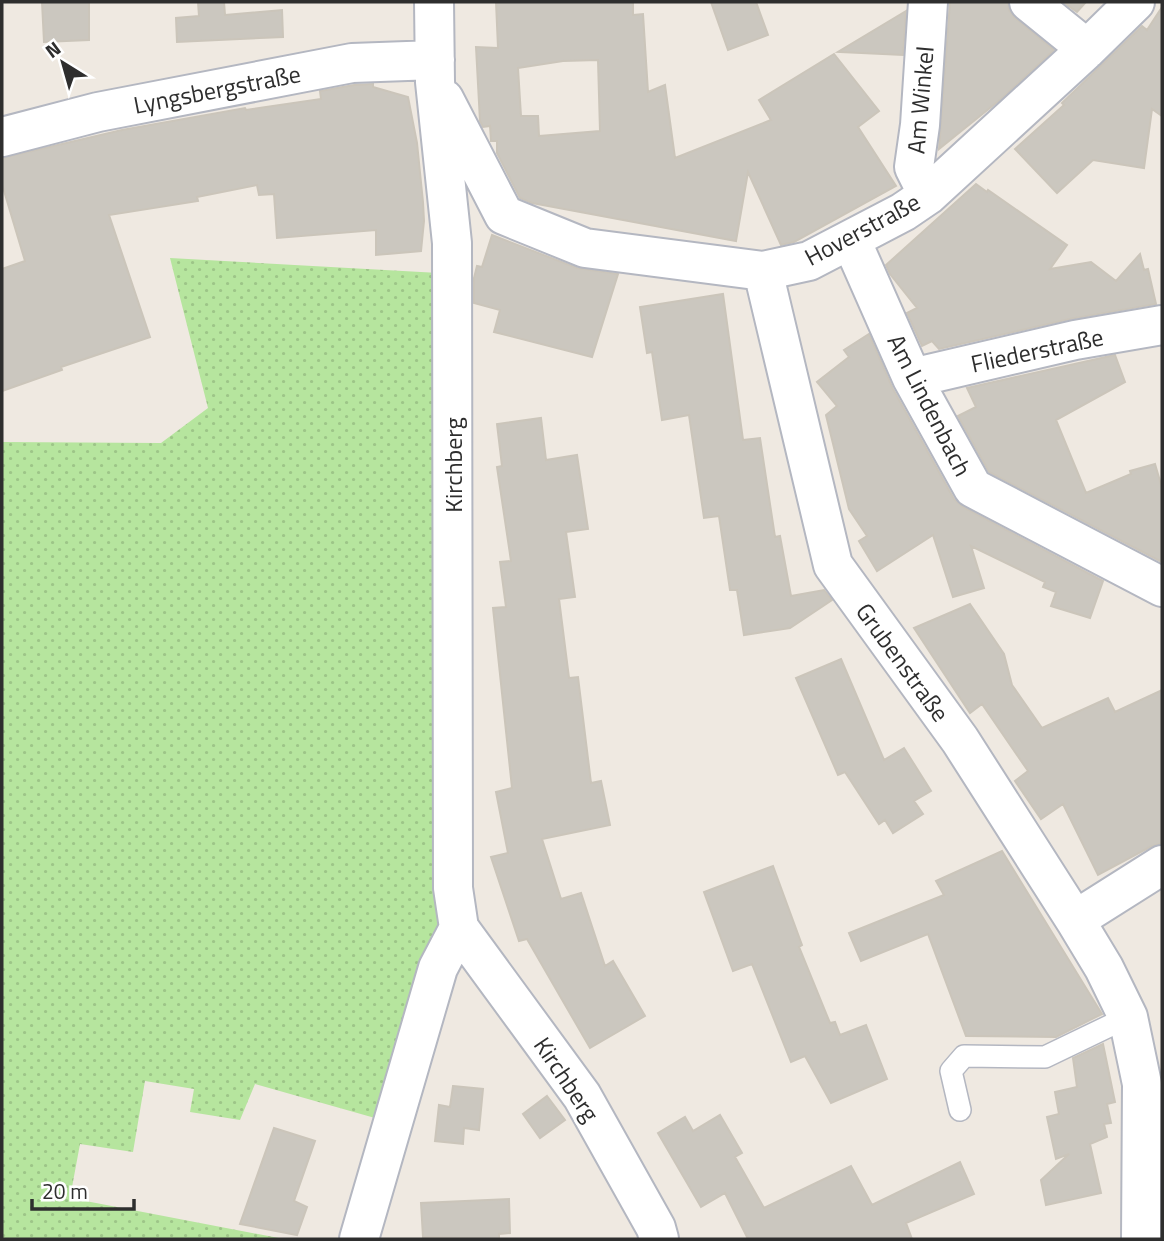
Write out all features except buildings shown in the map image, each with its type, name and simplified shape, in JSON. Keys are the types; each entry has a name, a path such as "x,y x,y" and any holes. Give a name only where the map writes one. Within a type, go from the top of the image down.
{"street":[{"name":"Kirchberg","path":"434,2 435,71 452,243 453,888 459,928 582,1096 656,1228 659,1239"},
{"name":"Am Winkel","path":"928,2 920,125 914,167 928,195"},
{"path":"1029,2 1087,49"},
{"name":"Hoverstraße","path":"435,71 504,215 584,248 763,271 856,251 928,195 1135,2"},
{"name":"Lyngsbergstraße","path":"2,136 97,112 352,63 435,71"},
{"name":"Am Lindenbach","path":"856,251 912,378 972,488 1162,587"},
{"name":"Grubenstraße","path":"763,271 833,565 960,740 1075,920 1104,968 1128,1017 1142,1084 1141,1239"},
{"name":"Fliederstraße","path":"912,378 1075,340 1162,325"},
{"path":"1075,920 1162,865"},
{"path":"359,1239 438,968 459,928"}],"lane":[{"path":"960,1110 951,1071 964,1056 1045,1057 1128,1017"}],"green space":[{"path":"170,258 439,273 450,925 382,1120 255,1084 240,1120 190,1112 194,1089 145,1081 133,1152 80,1144 70,1198 284,1239 2,1239 2,442 161,443 208,408"}]}
